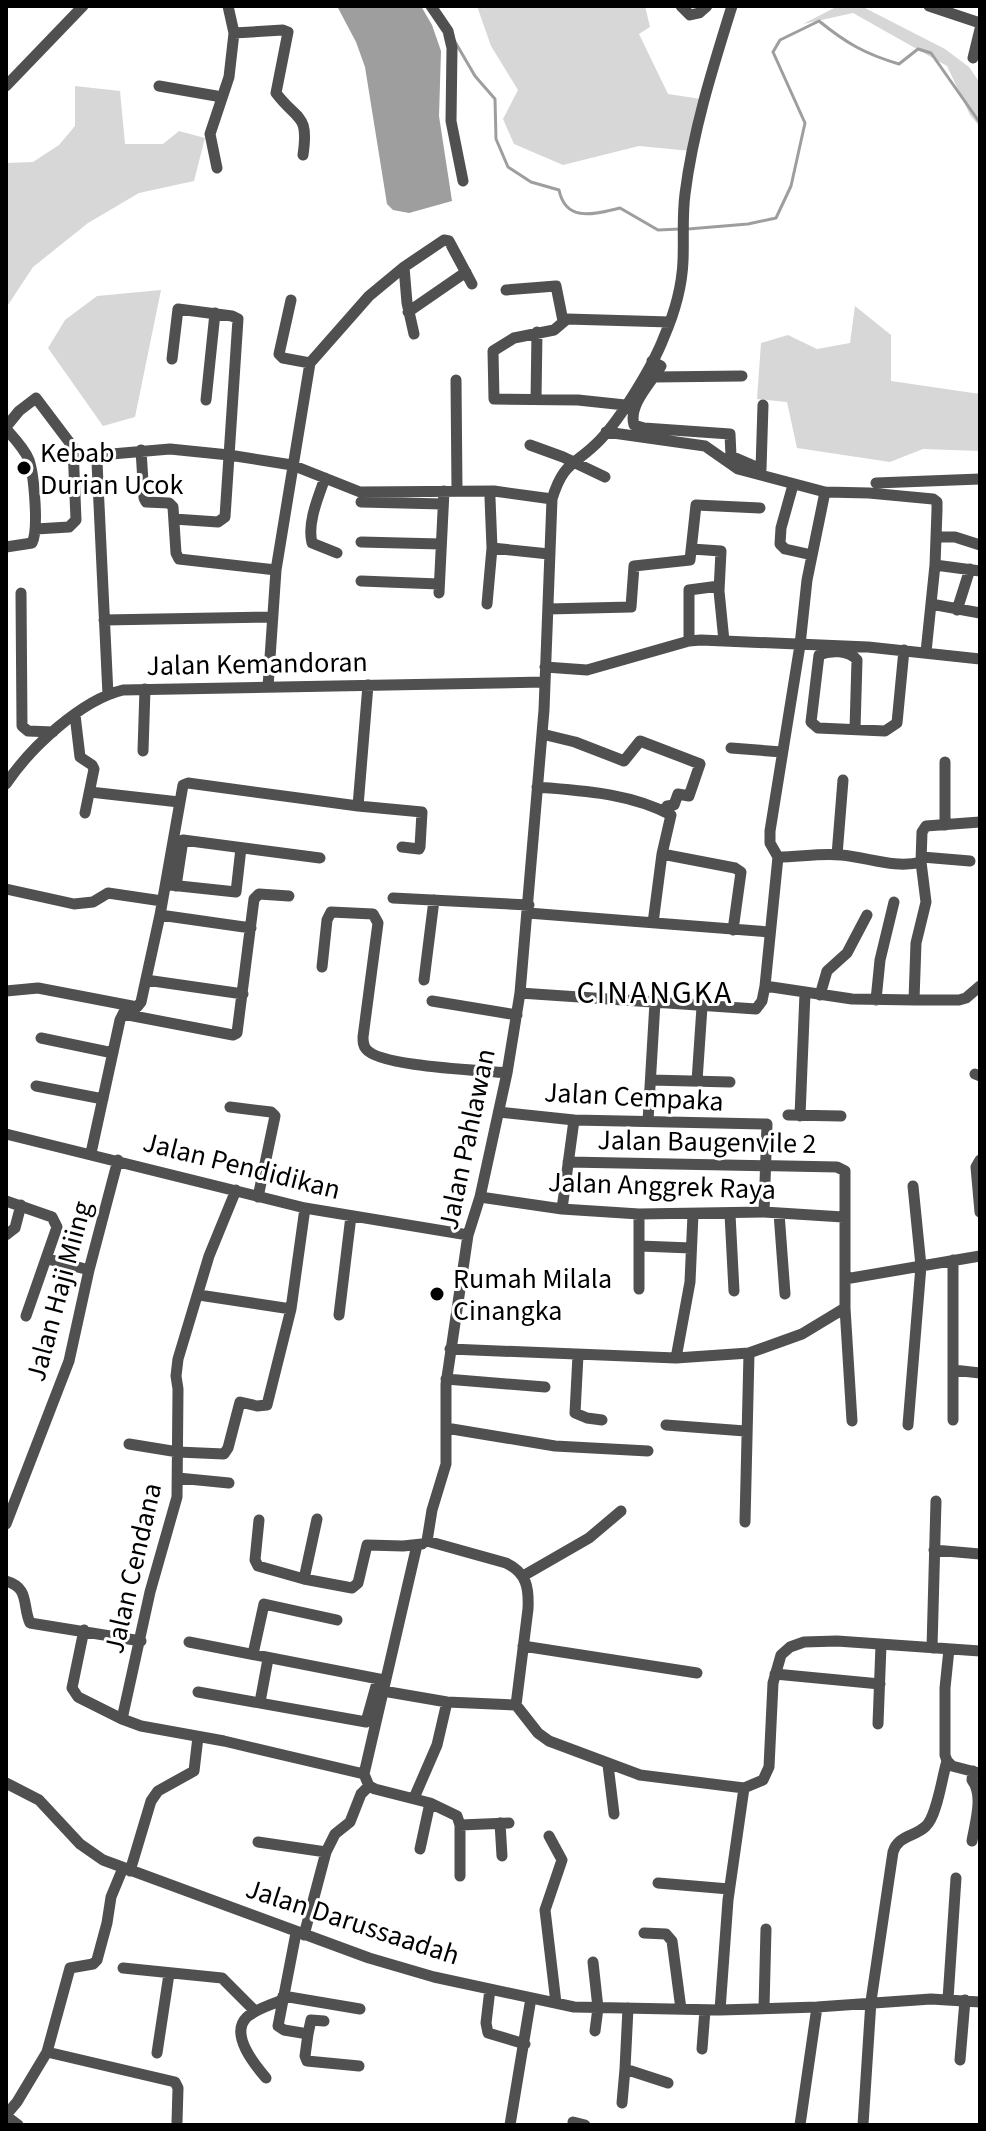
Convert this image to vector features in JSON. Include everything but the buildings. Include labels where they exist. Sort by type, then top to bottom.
[{"type":"street","points":[[6,86],[83,6]]},
{"type":"street","points":[[217,168],[210,134],[229,77],[234,33],[228,6]]},
{"type":"street","points":[[431,6],[448,31],[452,48],[451,121],[463,181]]},
{"type":"street","points":[[681,6],[690,15],[699,13],[707,6]]},
{"type":"street","name":"Jalan Pahlawan","points":[[383,1684],[446,1464],[446,1379],[468,1235],[499,1112],[517,1015],[529,909],[542,734],[552,499],[558,478],[606,432],[625,405],[652,361],[670,322],[680,283],[682,221],[697,129],[732,6]]},
{"type":"street","points":[[929,6],[980,26],[973,58]]},
{"type":"street","points":[[234,33],[288,32],[276,93],[303,121],[306,132],[303,155]]},
{"type":"street","points":[[159,86],[222,97]]},
{"type":"street","points":[[268,687],[276,570],[310,363],[369,296],[404,267],[446,240],[472,284]]},
{"type":"street","points":[[404,267],[408,312],[414,334]]},
{"type":"street","points":[[408,312],[466,272]]},
{"type":"street","points":[[506,290],[556,286],[563,321]]},
{"type":"street","points":[[291,300],[279,354],[283,358],[310,363]]},
{"type":"street","points":[[172,359],[178,309],[236,317],[239,322],[224,520],[174,519]]},
{"type":"street","points":[[206,400],[215,313]]},
{"type":"street","points":[[625,405],[494,399],[493,351],[514,338],[554,330],[563,321],[670,322]]},
{"type":"street","points":[[536,399],[537,332]]},
{"type":"street","points":[[652,361],[661,366],[637,401],[632,417],[634,425],[730,434],[731,456],[761,469],[763,405]]},
{"type":"street","points":[[655,377],[742,376]]},
{"type":"street","points":[[361,581],[439,588],[443,504],[450,490],[456,380]]},
{"type":"street","points":[[6,547],[32,543],[36,529],[30,465],[24,451],[6,428],[19,411],[36,398],[73,447],[76,520],[69,527],[36,529]]},
{"type":"street","points":[[606,432],[705,446],[738,469],[825,492],[980,479]]},
{"type":"street","points":[[530,445],[605,477]]},
{"type":"street","points":[[108,695],[97,457],[170,449],[292,465],[370,494],[450,490],[508,492],[552,499]]},
{"type":"street","points":[[141,450],[146,502],[169,503],[173,507],[179,559],[276,570]]},
{"type":"street","points":[[325,478],[316,504],[310,540],[337,553]]},
{"type":"street","points":[[793,485],[781,528],[780,544],[785,549],[812,555]]},
{"type":"street","points":[[881,488],[937,502],[935,565],[926,652]]},
{"type":"street","points":[[520,993],[756,1009],[762,1001],[778,857],[769,839],[800,645],[807,580],[825,492]]},
{"type":"street","points":[[487,604],[492,548],[490,498]]},
{"type":"street","points":[[361,502],[443,504]]},
{"type":"street","points":[[548,609],[631,607],[634,566],[687,562],[691,557],[696,505],[760,508]]},
{"type":"street","points":[[936,537],[955,537],[980,545]]},
{"type":"street","points":[[361,542],[441,544]]},
{"type":"street","points":[[492,548],[549,554]]},
{"type":"street","points":[[692,549],[721,551],[719,586],[724,641]]},
{"type":"street","points":[[935,565],[975,570],[957,610]]},
{"type":"street","points":[[689,641],[689,590],[719,586]]},
{"type":"street","points":[[21,593],[22,726],[28,731],[53,732]]},
{"type":"street","points":[[931,604],[980,613]]},
{"type":"street","points":[[104,620],[272,617]]},
{"type":"street","points":[[545,667],[587,670],[689,641],[904,650],[980,659]]},
{"type":"street","points":[[855,729],[857,660],[848,653],[821,653],[818,657],[811,722],[818,728],[885,731],[897,723],[904,650]]},
{"type":"street","name":"Jalan Kemandoran","points":[[6,784],[53,732],[108,695],[123,690],[544,682]]},
{"type":"street","points":[[358,806],[368,685]]},
{"type":"street","points":[[143,751],[145,689]]},
{"type":"street","points":[[75,715],[80,757],[94,766],[85,813]]},
{"type":"street","points":[[542,734],[575,742],[624,761],[640,741],[700,764],[689,796],[678,794],[674,805],[667,806],[664,811]]},
{"type":"street","points":[[731,748],[782,752]]},
{"type":"street","points":[[945,762],[945,825]]},
{"type":"street","points":[[837,855],[843,780]]},
{"type":"street","points":[[171,885],[179,802],[183,785],[188,783],[422,812],[420,848],[402,847]]},
{"type":"street","points":[[537,787],[623,797],[664,811],[672,818],[662,854],[653,923]]},
{"type":"street","points":[[90,792],[179,802]]},
{"type":"street","points":[[914,1000],[916,943],[925,899],[921,859],[924,829],[929,825],[980,822]]},
{"type":"street","points":[[125,1010],[138,1006],[162,901],[171,885],[183,840],[320,858]]},
{"type":"street","points":[[171,885],[236,892],[241,848]]},
{"type":"street","points":[[662,854],[739,869],[733,930]]},
{"type":"street","points":[[778,857],[837,855],[895,863],[921,859],[970,861]]},
{"type":"street","points":[[6,889],[74,904],[93,902],[108,893],[162,901]]},
{"type":"street","points":[[6,991],[38,988],[233,1035],[237,1033],[254,899],[259,894],[289,896]]},
{"type":"street","points":[[393,898],[769,932]]},
{"type":"street","points":[[925,899],[939,904]]},
{"type":"street","points":[[424,980],[434,900]]},
{"type":"street","points":[[876,1000],[880,960],[894,902]]},
{"type":"street","points":[[322,967],[327,920],[331,912],[373,914],[378,923],[363,1037],[368,1051],[419,1065],[507,1073]]},
{"type":"street","points":[[160,915],[251,928]]},
{"type":"street","points":[[820,995],[827,971],[847,953],[867,915]]},
{"type":"street","points":[[146,980],[243,994]]},
{"type":"street","points":[[765,986],[876,1000],[959,1000],[980,986]]},
{"type":"street","points":[[805,993],[794,1115],[841,1116]]},
{"type":"street","points":[[432,1001],[517,1015]]},
{"type":"street","points":[[648,1121],[655,1002]]},
{"type":"street","points":[[697,1081],[702,1007]]},
{"type":"street","points":[[91,1153],[125,1010]]},
{"type":"street","points":[[41,1038],[113,1053]]},
{"type":"street","points":[[651,1080],[730,1082]]},
{"type":"street","points":[[36,1086],[103,1099]]},
{"type":"street","points":[[230,1107],[271,1112],[275,1116],[258,1197]]},
{"type":"street","name":"Jalan Cempaka","points":[[499,1112],[574,1120],[767,1124],[766,1164]]},
{"type":"street","points":[[562,1209],[574,1120]]},
{"type":"street","name":"Jalan Pendidikan","points":[[6,1134],[305,1208],[468,1235]]},
{"type":"street","name":"Jalan Haji Miing","points":[[6,1524],[69,1361],[118,1160]]},
{"type":"street","points":[[980,1160],[976,1167],[980,1212]]},
{"type":"street","name":"Jalan Baugenvile 2","points":[[568,1162],[837,1167],[845,1171],[843,1217]]},
{"type":"street","points":[[764,1212],[766,1164]]},
{"type":"street","points":[[908,1425],[921,1266],[913,1186]]},
{"type":"street","name":"Jalan Cendana","points":[[122,1719],[150,1592],[173,1517],[178,1478],[178,1359],[209,1256],[236,1190]]},
{"type":"street","name":"Jalan Anggrek Raya","points":[[480,1197],[562,1209],[639,1214],[764,1212],[843,1217]]},
{"type":"street","points":[[6,1201],[56,1220],[48,1259],[26,1316]]},
{"type":"street","points":[[6,1235],[15,1228],[21,1205]]},
{"type":"street","points":[[129,1444],[178,1452],[224,1454],[240,1402],[261,1407],[267,1405],[291,1309],[305,1208]]},
{"type":"street","points":[[779,1213],[785,1294]]},
{"type":"street","points":[[639,1214],[639,1289]]},
{"type":"street","points":[[676,1358],[690,1282],[693,1214]]},
{"type":"street","points":[[730,1214],[734,1291]]},
{"type":"street","points":[[339,1315],[351,1216]]},
{"type":"street","points":[[843,1217],[852,1421]]},
{"type":"street","points":[[640,1246],[691,1248]]},
{"type":"street","points":[[845,1279],[980,1256]]},
{"type":"street","points":[[48,1259],[89,1270]]},
{"type":"street","points":[[953,1260],[953,1420]]},
{"type":"street","points":[[199,1295],[291,1309]]},
{"type":"street","points":[[450,1349],[676,1358],[749,1353],[802,1334],[845,1308]]},
{"type":"street","points":[[745,1522],[749,1353]]},
{"type":"street","points":[[578,1355],[575,1413],[602,1420]]},
{"type":"street","points":[[953,1370],[980,1373]]},
{"type":"street","points":[[446,1379],[545,1387]]},
{"type":"street","points":[[666,1425],[745,1431]]},
{"type":"street","points":[[446,1428],[555,1446],[648,1451]]},
{"type":"street","points":[[178,1478],[229,1483]]},
{"type":"street","points":[[932,1648],[936,1501]]},
{"type":"street","points":[[523,1576],[589,1538],[621,1511]]},
{"type":"street","points":[[304,1579],[317,1519]]},
{"type":"street","points":[[259,1520],[255,1564],[270,1571],[352,1588],[358,1583],[367,1545],[422,1543],[516,1568],[523,1576],[528,1595],[516,1705],[538,1733],[549,1741],[608,1765],[658,1779],[744,1788],[763,1780],[769,1767],[775,1674],[781,1655],[790,1647],[804,1642],[837,1641],[980,1651]]},
{"type":"street","points":[[934,1550],[980,1554]]},
{"type":"street","points":[[6,1581],[23,1591],[30,1623],[141,1641]]},
{"type":"street","points":[[253,1654],[264,1604],[337,1620]]},
{"type":"street","points":[[84,1630],[72,1688],[78,1697],[141,1726],[198,1737],[366,1780],[454,1813],[460,1825],[460,1876]]},
{"type":"street","points":[[189,1642],[383,1684],[447,1702],[516,1705]]},
{"type":"street","points":[[878,1724],[881,1645]]},
{"type":"street","points":[[523,1646],[697,1673]]},
{"type":"street","points":[[949,1649],[945,1688],[945,1755],[952,1766],[976,1772],[972,1780],[977,1786],[978,1801],[972,1841]]},
{"type":"street","points":[[260,1702],[268,1659]]},
{"type":"street","points":[[775,1674],[880,1684]]},
{"type":"street","points":[[198,1692],[366,1722],[383,1684]]},
{"type":"street","points":[[308,2034],[280,2029],[278,2022],[282,1998],[326,1852],[335,1834],[350,1822],[366,1780],[383,1684]]},
{"type":"street","points":[[414,1798],[437,1745],[447,1702]]},
{"type":"street","points":[[18,2125],[6,2115],[47,2052],[68,1972],[74,1965],[96,1962],[101,1952],[111,1897],[127,1870],[151,1801],[158,1791],[194,1771],[198,1737]]},
{"type":"street","points":[[863,2125],[871,2001],[895,1845],[930,1823],[947,1761]]},
{"type":"street","points":[[608,1765],[614,1814]]},
{"type":"street","name":"Jalan Darussaadah","points":[[6,1783],[39,1800],[89,1852],[127,1870],[369,1958],[490,1989],[598,2008],[720,2010],[817,2007],[871,2001],[948,1999],[980,2002]]},
{"type":"street","points":[[720,2010],[729,1889],[744,1788]]},
{"type":"street","points":[[420,1849],[430,1803]]},
{"type":"street","points":[[460,1825],[504,1823],[502,1856]]},
{"type":"street","points":[[549,1836],[562,1860],[545,1910],[556,2003]]},
{"type":"street","points":[[258,1842],[326,1852]]},
{"type":"street","points":[[948,1999],[956,1878]]},
{"type":"street","points":[[658,1883],[729,1889]]},
{"type":"street","points":[[764,2008],[766,1929]]},
{"type":"street","points":[[644,1933],[666,1934],[672,1941],[681,2009]]},
{"type":"street","points":[[593,1962],[598,2008],[595,2031]]},
{"type":"street","points":[[123,1968],[226,1979],[245,2004],[255,2011]]},
{"type":"street","points":[[157,2053],[169,1974]]},
{"type":"street","points":[[490,1989],[486,2023],[488,2033],[525,2044]]},
{"type":"street","points":[[266,2078],[251,2060],[241,2032],[245,2019],[255,2011],[282,1998],[360,2009]]},
{"type":"street","points":[[510,2125],[531,1998]]},
{"type":"street","points":[[960,2060],[965,2000]]},
{"type":"street","points":[[800,2125],[817,2007]]},
{"type":"street","points":[[622,2103],[628,2008]]},
{"type":"street","points":[[702,2049],[705,2010]]},
{"type":"street","points":[[324,2021],[311,2020],[305,2056],[307,2061],[359,2066]]},
{"type":"street","points":[[47,2052],[175,2082],[178,2088],[177,2122]]},
{"type":"street","points":[[625,2069],[668,2083]]},
{"type":"street","points":[[573,2125],[573,2122],[585,2125]]},
{"type":"shaded area","points":[[337,6],[421,6],[441,51],[439,116],[452,201],[409,213],[393,210],[387,204],[365,67]]},
{"type":"shaded area","points":[[477,6],[645,6],[650,27],[639,34],[668,94],[701,99],[691,151],[639,146],[563,165],[514,144],[503,119],[518,90],[491,46]]},
{"type":"shaded area","points":[[838,6],[865,8],[945,49],[969,67],[980,83],[980,127],[970,115],[947,66],[853,13],[803,24]]},
{"type":"shaded area","points":[[75,86],[120,91],[125,144],[163,144],[179,131],[205,138],[194,181],[139,193],[88,223],[33,267],[6,308],[6,163],[33,162],[59,145],[75,126]]},
{"type":"shaded area","points":[[161,290],[135,417],[103,426],[48,348],[65,320],[97,296]]},
{"type":"shaded area","points":[[855,306],[891,335],[891,381],[980,394],[980,451],[923,449],[890,462],[797,448],[787,402],[757,399],[761,343],[788,335],[817,349],[850,343]]},
{"type":"waterway","points":[[688,229],[748,224],[776,218],[791,186],[805,123],[773,52],[780,40],[819,21],[856,47],[899,64],[918,49],[931,53],[980,123]]},
{"type":"waterway","points":[[454,40],[475,76],[495,99],[496,139],[508,167],[531,182],[559,190],[568,208],[575,212],[591,214],[620,208],[658,230],[680,229]]},
{"type":"place","name":"Kebab Durian Ucok","points":[[24,468]]},
{"type":"place","name":"Rumah Milala Cinangka","points":[[437,1294]]},
{"type":"district","name":"CINANGKA","points":[[655,992]]}]
